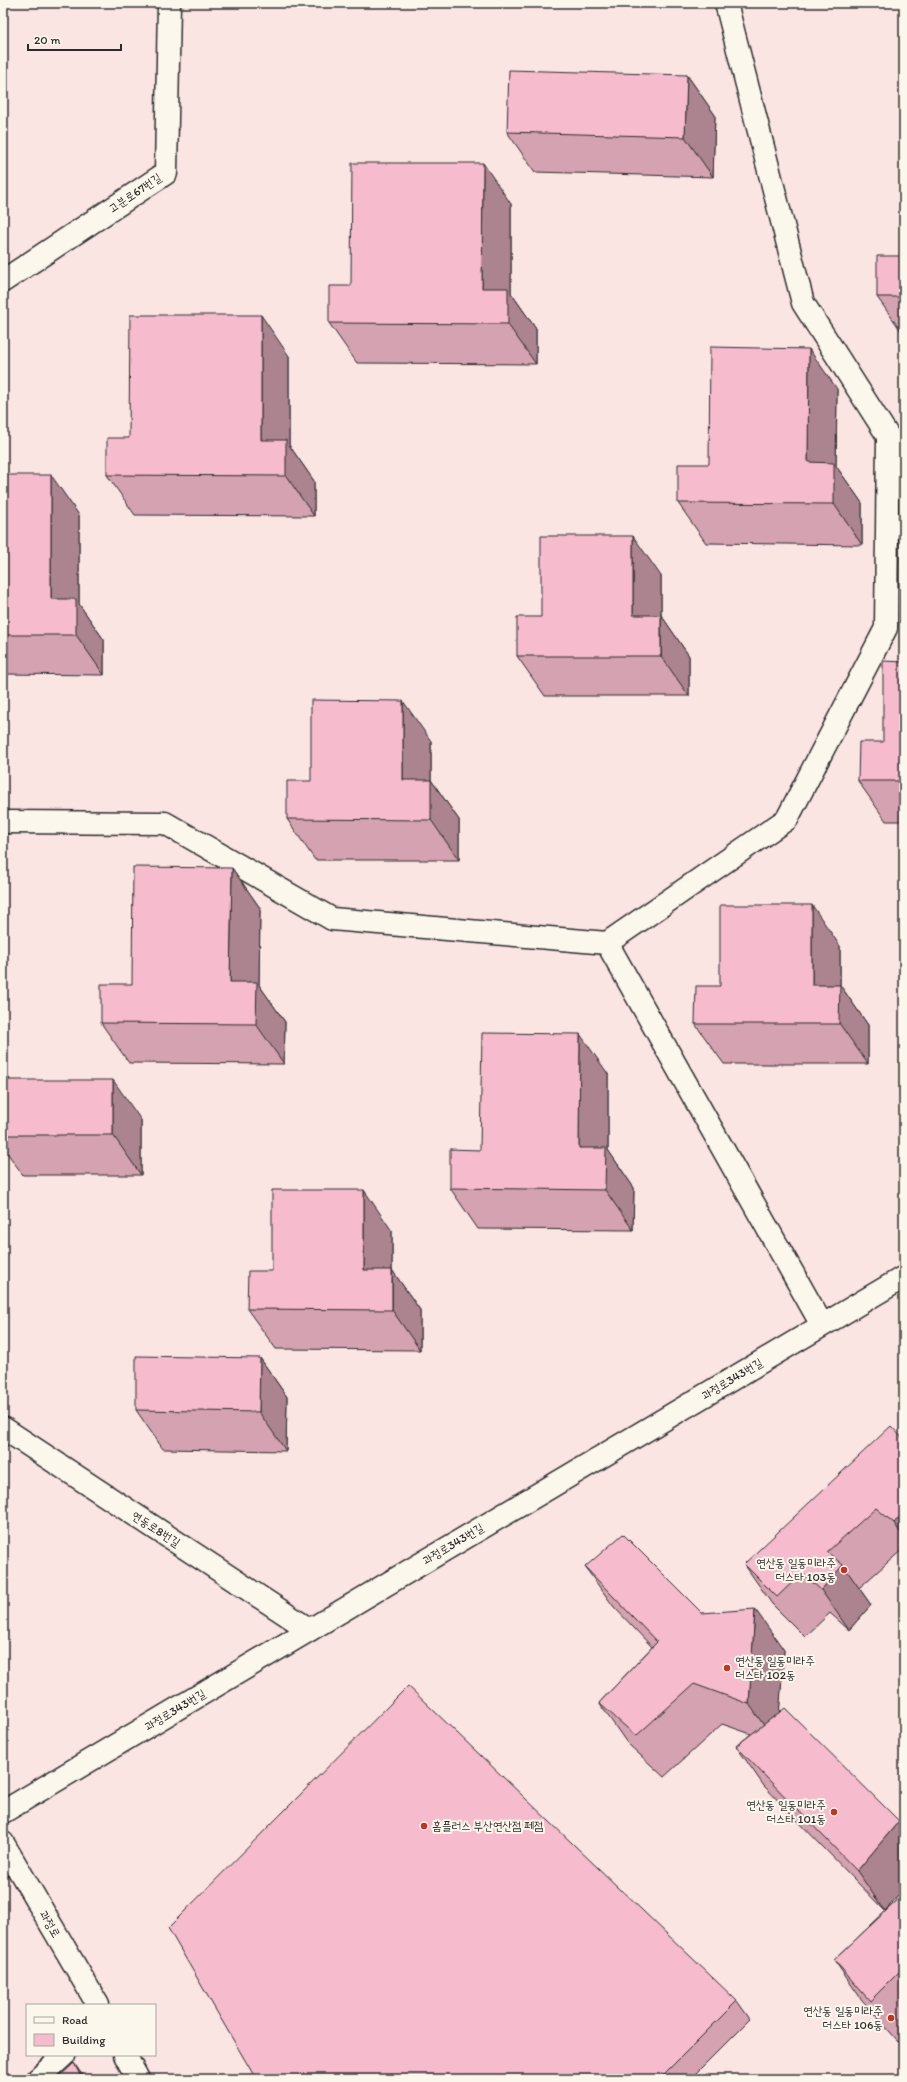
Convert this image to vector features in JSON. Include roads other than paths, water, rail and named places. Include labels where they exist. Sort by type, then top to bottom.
[{"type":"street","name":"고분로67번길","points":[[3,281],[166,172],[169,3]]},
{"type":"street","points":[[3,822],[165,823],[332,919],[607,943],[787,819],[886,628],[888,436],[803,303],[726,3]]},
{"type":"street","points":[[607,943],[822,1325]]},
{"type":"street","name":"과정로343번길","points":[[3,1812],[904,1276]]},
{"type":"street","name":"연동로8번길","points":[[3,1428],[310,1630]]},
{"type":"street","name":"과정로","points":[[3,1843],[97,2004]]},
{"type":"street","points":[[38,2079],[63,2056]]},
{"type":"street","points":[[126,2056],[138,2079]]},
{"type":"place","name":"연산동 일동미라주 더스타 103동","points":[[844,1570]]},
{"type":"place","name":"연산동 일동미라주 더스타 102동","points":[[727,1668]]},
{"type":"place","name":"연산동 일동미라주 더스타 101동","points":[[834,1812]]},
{"type":"place","name":"홈플러스 부산연산점 페점","points":[[424,1826]]},
{"type":"place","name":"연산동 일동미라주 더스타 106동","points":[[891,2018]]}]
